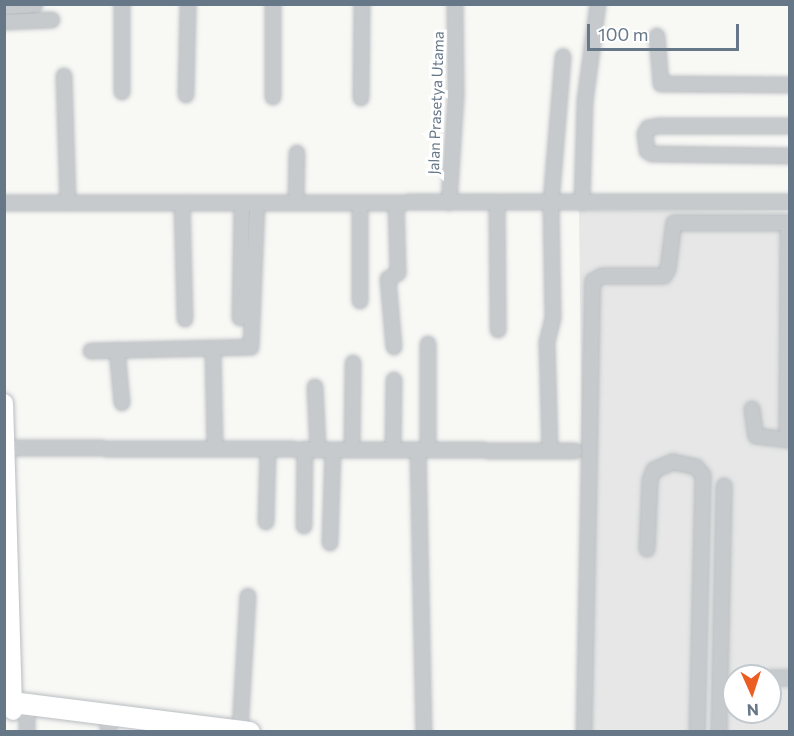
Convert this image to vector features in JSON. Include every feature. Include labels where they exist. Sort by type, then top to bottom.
[{"type":"highway","points":[[16,710],[108,728],[176,732]]},
{"type":"highway","points":[[16,710],[245,731]]},
{"type":"main road","points":[[4,403],[6,513],[16,710]]},
{"type":"street","points":[[122,4],[122,92]]},
{"type":"street","points":[[186,95],[188,4]]},
{"type":"street","points":[[273,4],[273,97]]},
{"type":"street","points":[[361,98],[362,4]]},
{"type":"street","name":"Jalan Prasetya Utama","points":[[449,203],[456,96],[455,4]]},
{"type":"street","points":[[582,202],[585,101],[598,4]]},
{"type":"street","points":[[4,7],[35,5]]},
{"type":"street","points":[[4,22],[52,20]]},
{"type":"street","points":[[657,36],[661,84],[789,85]]},
{"type":"street","points":[[550,451],[547,342],[554,318],[551,203],[563,56]]},
{"type":"street","points":[[64,76],[68,203]]},
{"type":"street","points":[[789,126],[659,126],[648,128],[645,134],[647,151],[652,154],[789,156]]},
{"type":"street","points":[[296,203],[297,153]]},
{"type":"street","points":[[394,347],[388,279],[398,273],[396,202]]},
{"type":"street","points":[[497,202],[498,330]]},
{"type":"street","points":[[4,203],[789,202]]},
{"type":"street","points":[[182,203],[185,319]]},
{"type":"street","points":[[240,318],[242,203]]},
{"type":"street","points":[[91,351],[213,351],[253,345],[257,203]]},
{"type":"street","points":[[360,203],[360,301]]},
{"type":"street","points":[[584,732],[593,281],[602,276],[664,276],[668,270],[672,224],[789,223],[788,440],[756,436],[752,409]]},
{"type":"street","points":[[424,732],[423,450],[428,344]]},
{"type":"street","points":[[117,350],[122,403]]},
{"type":"street","points":[[213,351],[215,449]]},
{"type":"street","points":[[352,450],[353,363]]},
{"type":"street","points":[[393,450],[394,381]]},
{"type":"street","points":[[304,526],[315,387]]},
{"type":"street","points":[[6,448],[574,451]]},
{"type":"street","points":[[266,522],[268,449]]},
{"type":"street","points":[[330,543],[333,450]]},
{"type":"street","points":[[647,549],[650,480],[654,470],[673,462],[696,466],[703,475],[697,732]]},
{"type":"street","points":[[724,486],[728,664]]},
{"type":"street","points":[[245,731],[248,596]]},
{"type":"street","points":[[719,732],[722,714]]},
{"type":"shaded area","points":[[579,210],[789,212],[789,731],[585,731]]}]
